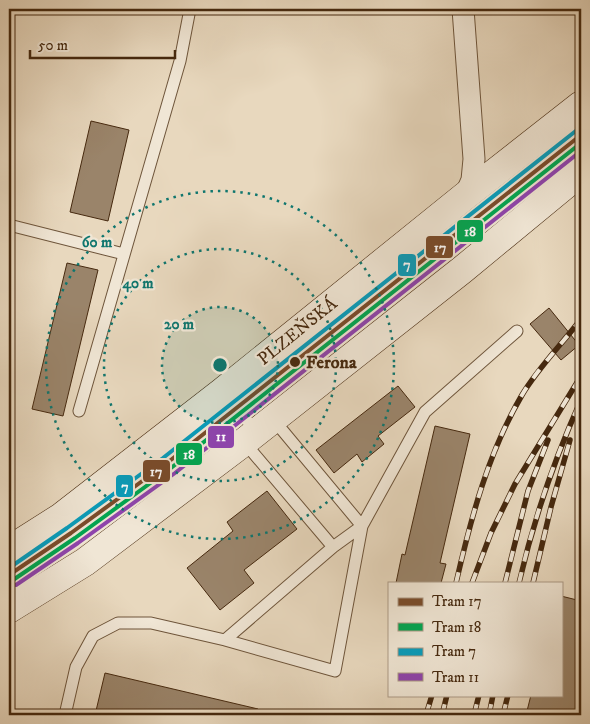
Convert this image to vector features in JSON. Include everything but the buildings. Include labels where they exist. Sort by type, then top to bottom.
[{"type":"main road","name":"PLZEŇSKÁ","points":[[9,550],[61,518],[581,105]]},
{"type":"main road","points":[[9,609],[85,562],[258,431],[462,270],[581,172]]},
{"type":"street","points":[[463,9],[474,159],[472,180],[465,196]]},
{"type":"lane","points":[[79,411],[180,60],[190,9]]},
{"type":"lane","points":[[9,226],[124,254]]},
{"type":"lane","points":[[65,715],[76,667],[93,636],[118,623],[150,623],[225,640],[335,671],[362,526],[425,412],[517,331]]},
{"type":"lane","points":[[222,392],[258,431],[362,526]]},
{"type":"lane","points":[[258,431],[333,547]]},
{"type":"lane","points":[[225,640],[333,547],[362,526]]},
{"type":"railway","points":[[456,582],[482,486],[499,440],[522,395],[535,375],[581,319]]},
{"type":"railway","points":[[472,582],[491,533],[515,484],[581,376]]},
{"type":"railway","points":[[519,582],[531,535],[546,490],[581,400]]},
{"type":"railway","points":[[505,582],[528,491],[548,440]]},
{"type":"railway","points":[[533,582],[551,507],[570,440]]},
{"type":"railway","points":[[426,715],[432,696]]},
{"type":"railway","points":[[442,715],[447,696]]},
{"type":"railway","points":[[474,715],[479,696]]},
{"type":"railway","points":[[489,715],[493,696]]},
{"type":"railway","points":[[503,715],[508,696]]},
{"type":"tram line","name":"7","points":[[9,568],[163,458],[577,130]]},
{"type":"tram line","name":"17","points":[[9,575],[71,533],[167,463],[581,135]]},
{"type":"tram line","name":"18","points":[[13,580],[75,538],[171,468],[581,143]]},
{"type":"tram line","name":"11","points":[[16,585],[175,473],[581,151]]},
{"type":"place","name":"Ferona","points":[[295,362]]}]
